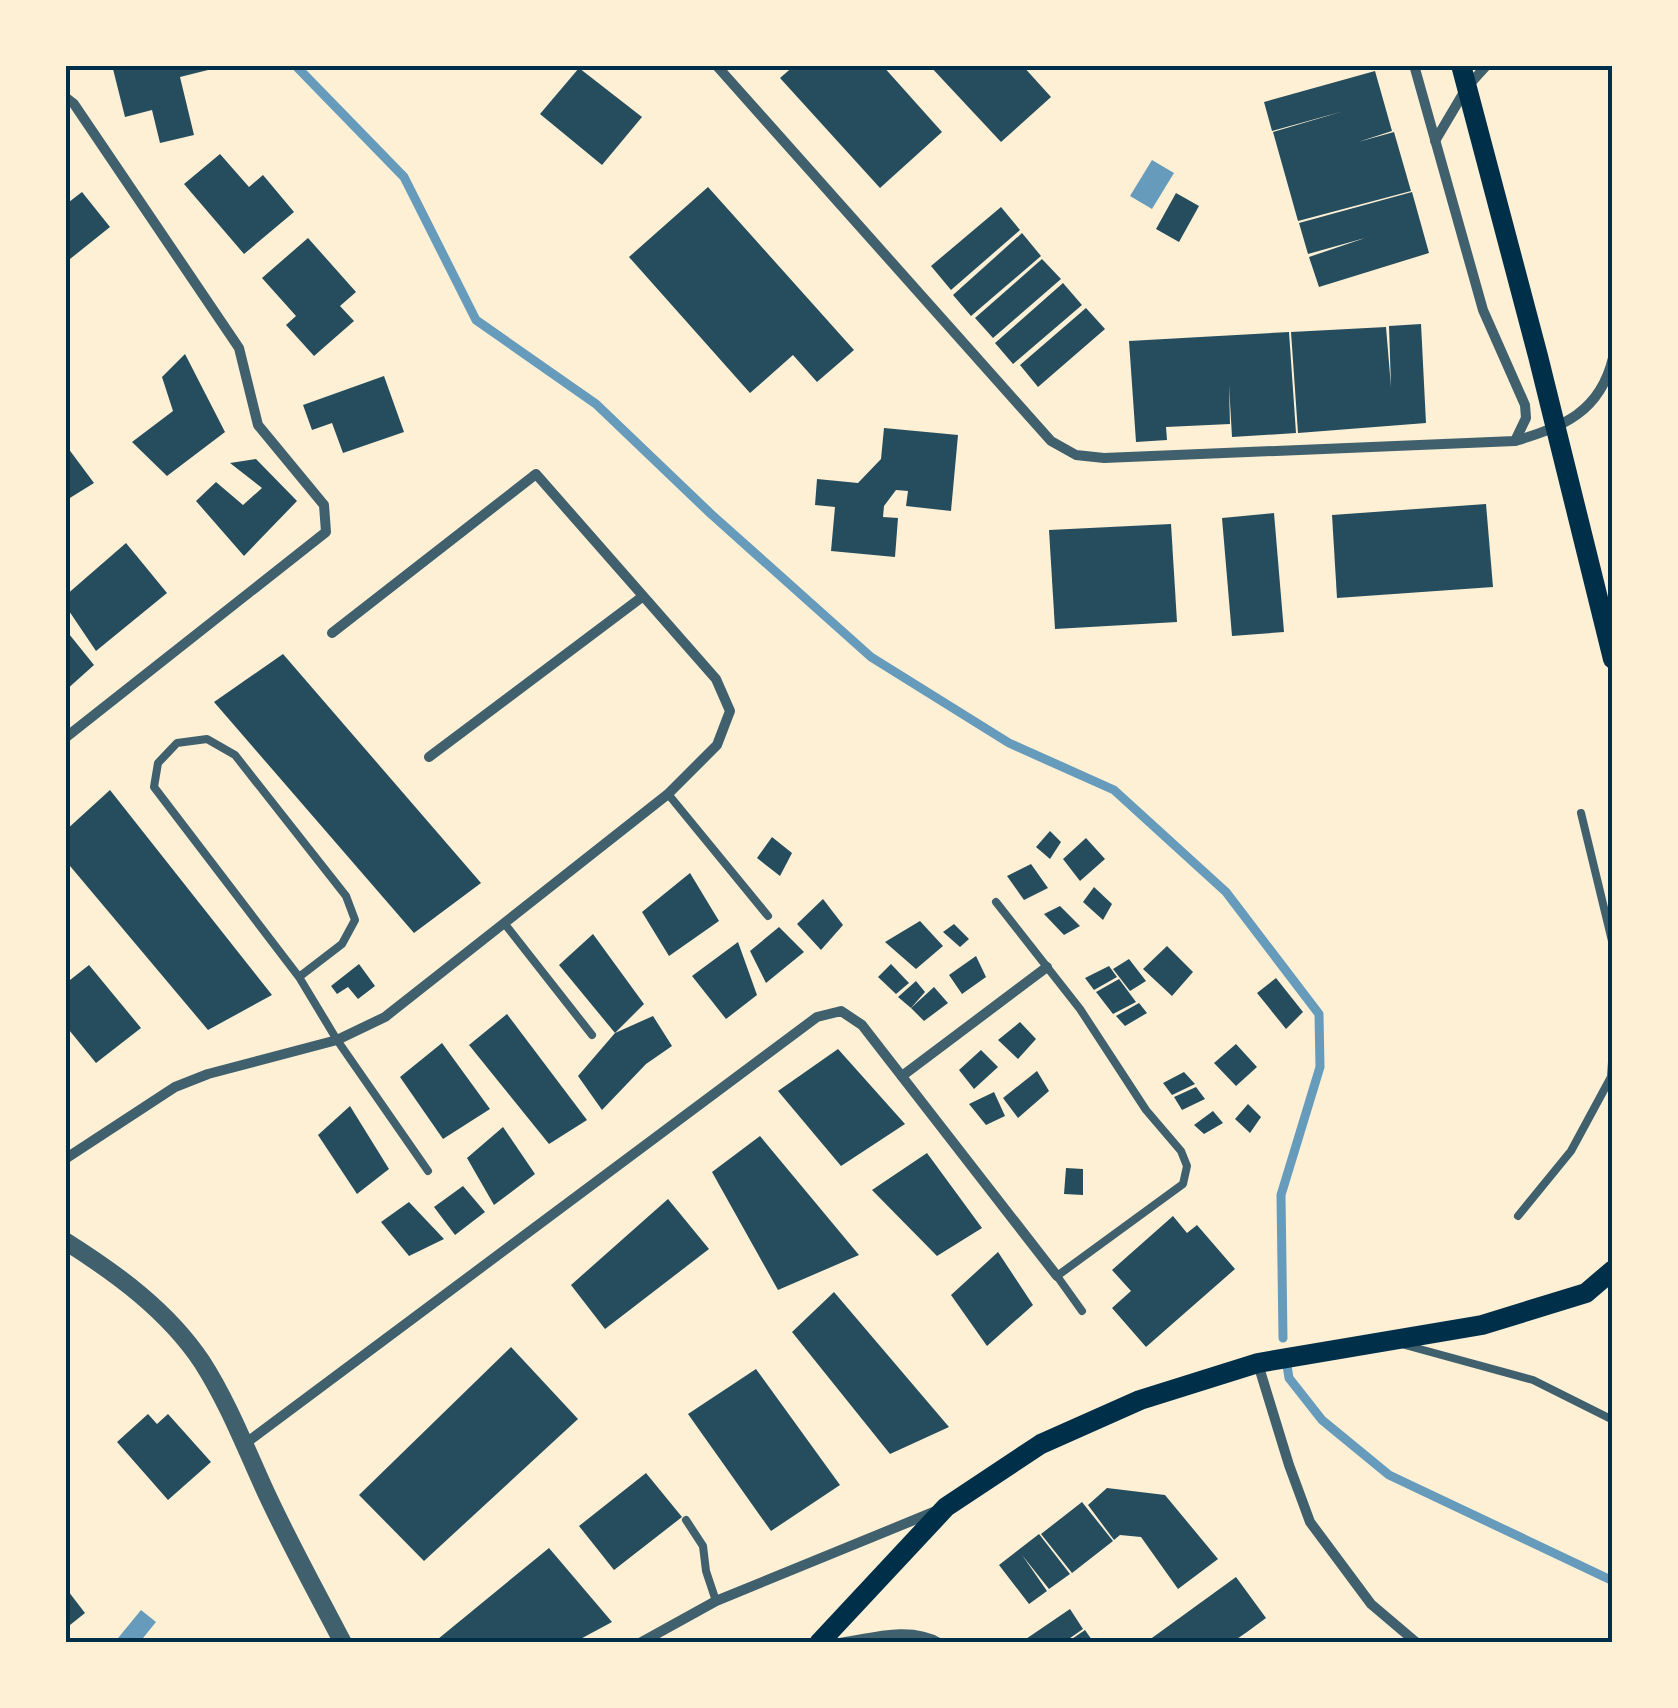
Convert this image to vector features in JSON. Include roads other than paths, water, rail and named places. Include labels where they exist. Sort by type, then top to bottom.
[{"type":"main road","points":[[1461,65],[1613,659]]},
{"type":"main road","points":[[819,1643],[946,1508],[1041,1444],[1140,1400],[1267,1362],[1482,1325],[1586,1293],[1613,1270]]},
{"type":"street","points":[[716,65],[1051,441],[1076,455],[1104,458],[1515,441],[1557,429],[1588,408],[1613,358]]},
{"type":"street","points":[[1414,65],[1482,310],[1525,405],[1526,418],[1515,441]]},
{"type":"street","points":[[1436,141],[1467,87],[1487,65]]},
{"type":"street","points":[[65,97],[74,104],[239,348],[258,425],[324,505],[326,532],[65,738]]},
{"type":"street","points":[[65,1159],[175,1087],[208,1074],[337,1040],[385,1016],[668,794],[716,744],[730,711],[716,679],[536,474],[332,634]]},
{"type":"street","points":[[429,757],[642,597]]},
{"type":"street","points":[[902,1076],[1047,966]]},
{"type":"street","points":[[246,1443],[817,1017],[841,1011],[862,1025],[1057,1276]]},
{"type":"street","points":[[65,1241],[154,1306],[201,1361],[246,1443],[262,1484],[343,1643]]},
{"type":"street","points":[[1267,1362],[1288,1465],[1310,1522],[1371,1604],[1417,1643]]},
{"type":"street","points":[[640,1643],[716,1600],[946,1508]]},
{"type":"street","points":[[840,1643],[890,1635],[926,1635],[939,1643]]},
{"type":"lane","points":[[299,976],[342,944],[355,920],[346,896],[235,755],[207,739],[177,744],[158,763],[154,787],[299,976],[337,1040],[428,1171]]},
{"type":"lane","points":[[668,794],[768,916]]},
{"type":"lane","points":[[1581,814],[1613,945]]},
{"type":"lane","points":[[996,902],[1080,1009],[1188,1166],[1183,1184],[1057,1276],[1082,1311]]},
{"type":"lane","points":[[504,923],[592,1035]]},
{"type":"lane","points":[[1518,1216],[1571,1152],[1611,1077],[1613,1046]]},
{"type":"lane","points":[[1391,1340],[1534,1380],[1613,1420]]},
{"type":"lane","points":[[686,1520],[703,1546],[716,1600]]},
{"type":"water","points":[[1152,160],[1174,173],[1152,209],[1130,196]]},
{"type":"water","points":[[141,1610],[156,1622],[139,1643],[114,1643]]},
{"type":"waterway","points":[[295,65],[404,177],[476,320],[596,404],[711,514],[871,657],[1009,743],[1114,790],[1226,892],[1319,1014],[1320,1067],[1281,1195],[1283,1338]]},
{"type":"waterway","points":[[1286,1359],[1289,1378],[1322,1420],[1389,1475],[1613,1581]]}]
